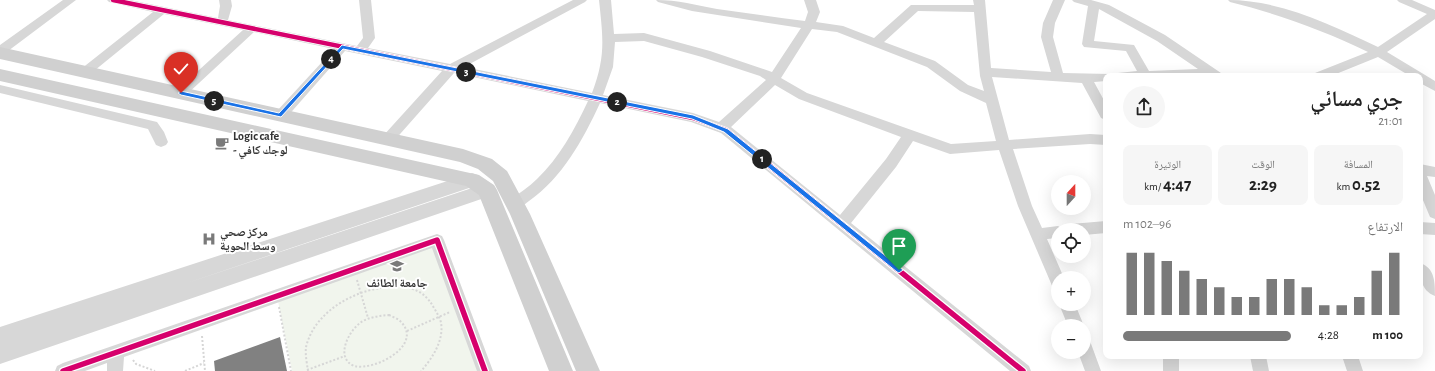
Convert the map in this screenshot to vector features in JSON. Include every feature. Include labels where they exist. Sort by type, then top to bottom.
[{"type":"main road","points":[[0,52],[463,156],[485,164],[500,176],[515,204],[588,371]]},
{"type":"main road","points":[[0,75],[480,185],[562,371]]},
{"type":"street","points":[[0,52],[70,0]]},
{"type":"street","points":[[116,0],[251,29],[693,118],[726,130],[1023,371]]},
{"type":"street","points":[[222,23],[226,6],[225,0]]},
{"type":"street","points":[[359,51],[369,38],[365,2],[379,0]]},
{"type":"street","points":[[388,139],[451,69],[581,0]]},
{"type":"street","points":[[515,204],[546,180],[563,157],[596,98],[608,66],[608,38],[605,0]]},
{"type":"street","points":[[662,0],[699,9],[839,29],[877,42],[930,64],[964,88],[992,100]]},
{"type":"street","points":[[721,128],[774,79],[809,25],[814,12],[810,0]]},
{"type":"street","points":[[1058,77],[1046,37],[1049,23],[1059,0]]},
{"type":"street","points":[[1078,0],[1100,4],[1161,38],[1213,73]]},
{"type":"street","points":[[1234,0],[1266,6],[1299,16],[1356,42],[1414,73]]},
{"type":"street","points":[[1403,0],[1435,14]]},
{"type":"street","points":[[877,42],[915,7],[980,2],[986,72],[992,100],[1004,144],[1025,206],[1053,271]]},
{"type":"street","points":[[1100,4],[1088,44],[1130,48],[1150,73]]},
{"type":"street","points":[[85,72],[162,10]]},
{"type":"street","points":[[1327,73],[1377,53],[1435,14]]},
{"type":"street","points":[[181,93],[251,29]]},
{"type":"street","points":[[608,38],[644,37],[706,54],[764,73],[803,96],[950,149],[1004,144],[1090,139],[1103,140]]},
{"type":"street","points":[[281,115],[342,47]]},
{"type":"street","points":[[986,72],[1086,79],[1103,77]]},
{"type":"street","points":[[1423,78],[1435,86]]},
{"type":"street","points":[[1086,79],[1103,110]]},
{"type":"street","points":[[0,89],[152,125],[158,132],[161,142]]},
{"type":"street","points":[[842,223],[890,163],[910,134]]},
{"type":"street","points":[[1423,170],[1435,172]]},
{"type":"street","points":[[1423,181],[1431,196],[1435,213]]},
{"type":"street","points":[[0,336],[480,185]]},
{"type":"street","points":[[0,354],[480,185]]},
{"type":"street","points":[[1091,228],[1103,227]]},
{"type":"street","points":[[1423,228],[1435,229]]},
{"type":"street","points":[[1037,234],[1051,233]]},
{"type":"street","points":[[63,371],[90,366],[116,353],[437,240],[485,371]]},
{"type":"street","points":[[1423,273],[1435,289]]},
{"type":"street","points":[[115,371],[116,353]]},
{"type":"street","points":[[1089,359],[1093,371]]},
{"type":"street","points":[[1171,359],[1172,371]]},
{"type":"street","points":[[1259,359],[1261,371]]},
{"type":"street","points":[[1351,359],[1355,371]]},
{"type":"path","points":[[354,269],[368,318]]},
{"type":"path","points":[[345,356],[308,370],[305,365],[306,346],[315,327],[329,311],[347,297],[368,289],[389,285],[409,288],[426,296],[437,309],[441,325],[438,344],[428,363],[421,371]]},
{"type":"path","points":[[278,296],[291,371]]},
{"type":"path","points":[[407,331],[462,307]]},
{"type":"path","points":[[377,368],[357,368],[349,363],[345,356],[344,348],[346,339],[351,331],[368,318],[389,316],[397,318],[404,324],[407,331],[407,340],[403,348],[392,360]]},
{"type":"path","points":[[202,323],[205,371]]},
{"type":"path","points":[[139,358],[132,360],[136,364],[155,371]]},
{"type":"path","points":[[185,371],[204,363]]},
{"type":"shaded area","points":[[437,240],[485,371],[292,371],[277,296]]},
{"type":"building","points":[[280,337],[287,371],[215,371],[214,361]]},
{"type":"cycle path","points":[[113,0],[693,118],[726,130],[1023,371]]},
{"type":"cycle path","points":[[63,371],[437,240],[485,371]]},
{"type":"place","name":"Logic cafe - لوجك كافي","points":[[222,143]]},
{"type":"place","name":"مركز صحي وسط الحوية","points":[[209,239]]},
{"type":"place","name":"جامعة الطائف","points":[[397,266]]},
{"type":"route","points":[[181,93],[281,115],[342,47],[693,118],[726,130],[899,270]]}]
